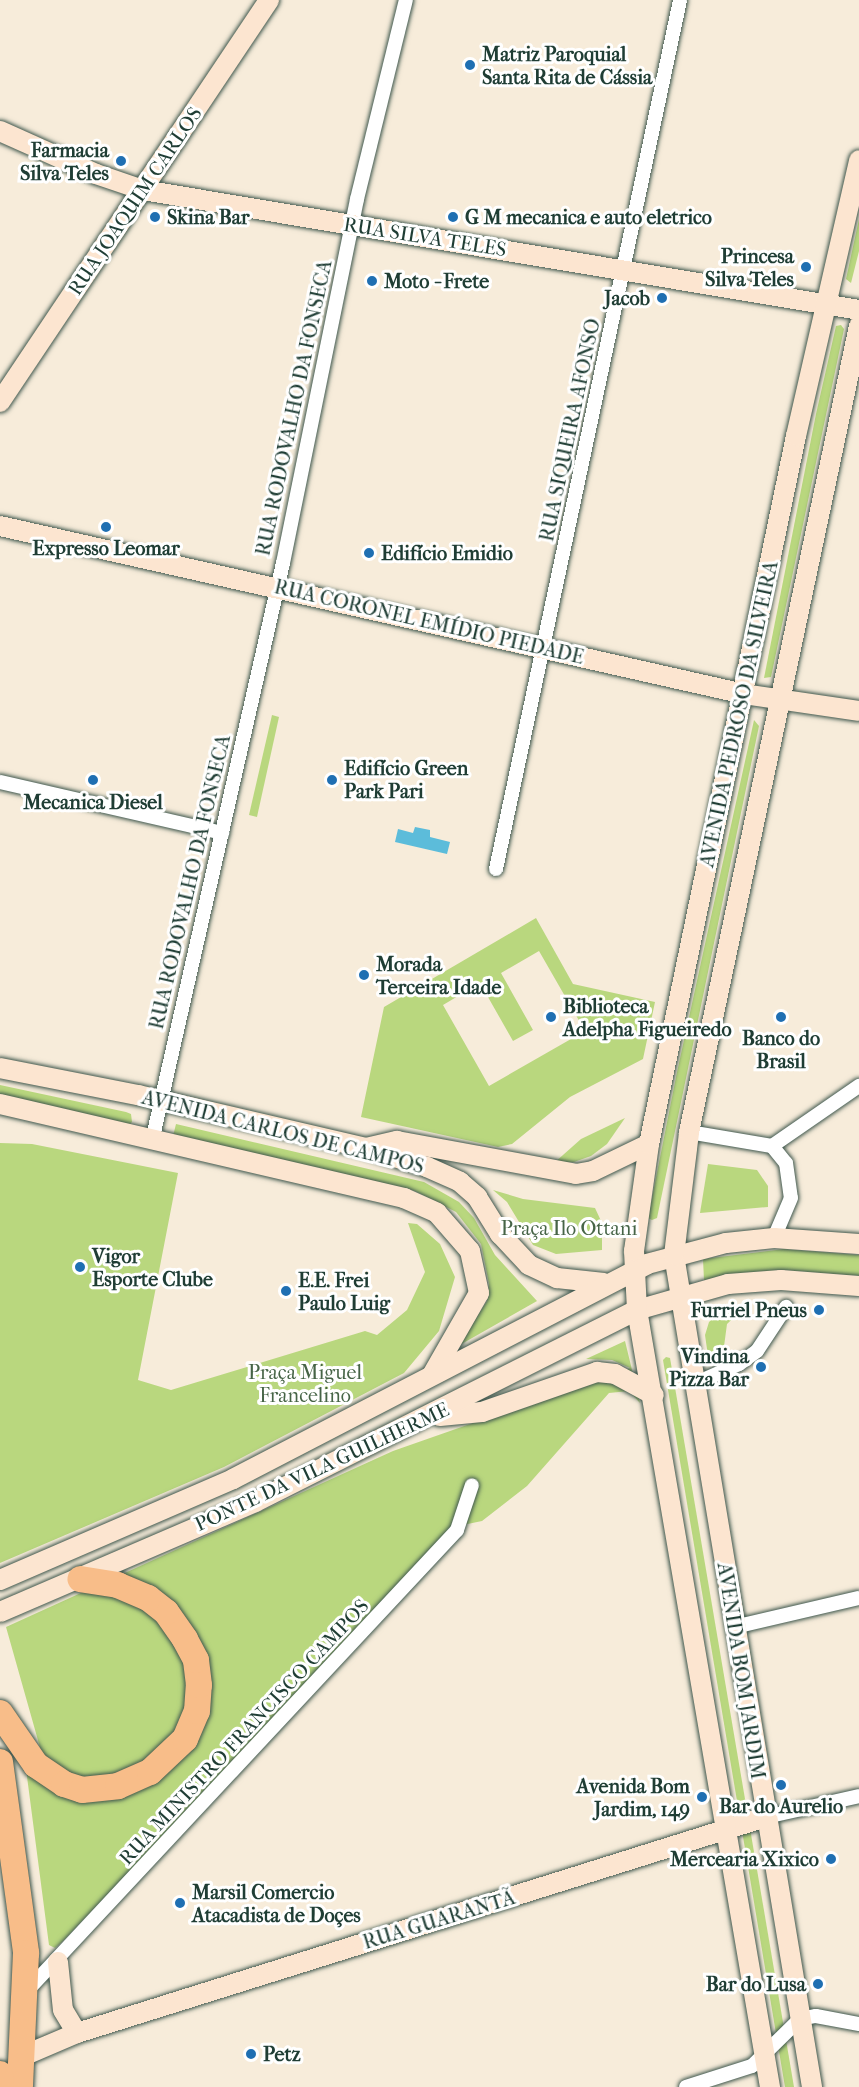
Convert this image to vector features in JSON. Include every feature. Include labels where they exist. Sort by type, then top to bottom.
[{"type":"highway","points":[[0,1713],[36,1765],[64,1784],[82,1790],[118,1786],[150,1772],[185,1739],[197,1711],[199,1684],[196,1660],[185,1639],[166,1612],[148,1598],[118,1585],[80,1578]]},
{"type":"highway","points":[[0,1762],[26,1953],[20,2087]]},
{"type":"highway","points":[[0,2074],[1,2087]]},
{"type":"main road","name":"RUA JOAQUIM CARLOS","points":[[0,402],[269,0]]},
{"type":"main road","name":"RUA SILVA TELES","points":[[0,131],[96,174],[143,190],[859,310]]},
{"type":"main road","name":"AVENIDA PEDROSO DA SILVEIRA","points":[[633,1270],[649,1144],[859,160]]},
{"type":"main road","name":"AVENIDA PEDROSO DA SILVEIRA","points":[[674,1255],[689,1132],[778,700],[859,326]]},
{"type":"main road","name":"RUA CORONEL EMÍDIO PIEDADE","points":[[0,526],[744,693],[859,711]]},
{"type":"main road","name":"AVENIDA CARLOS DE CAMPOS","points":[[5,1066],[365,1148],[460,1182],[489,1211],[500,1234],[517,1255],[543,1273],[604,1283]]},
{"type":"main road","name":"AVENIDA CARLOS DE CAMPOS","points":[[0,1104],[404,1198],[426,1206],[449,1223],[470,1251],[479,1293],[432,1375]]},
{"type":"main road","points":[[365,1148],[398,1141],[576,1174],[600,1168],[649,1144]]},
{"type":"main road","points":[[604,1283],[674,1255],[726,1242],[774,1239],[859,1244]]},
{"type":"main road","name":"AVENIDA BOM JARDIM","points":[[674,1255],[678,1296],[812,2087]]},
{"type":"main road","name":"AVENIDA BOM JARDIM","points":[[633,1270],[637,1310],[654,1395],[770,2087]]},
{"type":"main road","points":[[637,1310],[678,1296],[728,1284],[781,1280],[859,1286]]},
{"type":"main road","name":"PONTE DA VILA GUILHERME","points":[[0,1580],[233,1479],[604,1283]]},
{"type":"main road","name":"PONTE DA VILA GUILHERME","points":[[0,1612],[255,1502],[429,1417],[637,1310]]},
{"type":"main road","points":[[429,1417],[482,1412],[597,1372],[622,1377],[654,1395]]},
{"type":"main road","name":"RUA GUARANTÃ","points":[[23,2056],[77,2033],[728,1831],[766,1817]]},
{"type":"main road","points":[[58,1962],[63,2010],[77,2033]]},
{"type":"street","name":"RUA RODOVALHO DA FONSECA","points":[[152,1141],[277,588],[353,224],[406,0]]},
{"type":"street","name":"RUA SIQUEIRA AFONSO","points":[[496,868],[680,0]]},
{"type":"street","points":[[0,782],[222,833]]},
{"type":"street","points":[[772,1146],[859,1086]]},
{"type":"street","points":[[689,1132],[772,1146],[786,1163],[792,1186],[774,1239]]},
{"type":"street","points":[[694,1384],[739,1364],[757,1351],[786,1307]]},
{"type":"street","name":"RUA MINISTRO FRANCISCO CAMPOS","points":[[25,1993],[58,1962],[457,1530],[472,1485]]},
{"type":"street","points":[[734,1627],[859,1598]]},
{"type":"street","name":"RUA GUARANTÃ","points":[[766,1817],[859,1796]]},
{"type":"street","points":[[686,2087],[742,2071],[800,2019],[816,2016],[859,2024]]},
{"type":"green space","points":[[859,219],[859,251],[851,283],[846,279]]},
{"type":"green space","points":[[841,325],[844,329],[771,677],[764,678],[816,414],[836,326]]},
{"type":"green space","points":[[272,715],[279,717],[257,817],[249,815]]},
{"type":"green space","points":[[754,720],[759,726],[657,1218],[652,1220],[648,1218],[677,1072]]},
{"type":"green space","points":[[536,918],[573,984],[655,1002],[643,1059],[570,1097],[512,1144],[498,1147],[361,1117],[384,1007]],"holes":[[[539,951],[585,1031],[489,1086],[443,1005],[480,983],[513,1041],[533,1030],[501,973]]]},
{"type":"green space","points":[[0,1085],[126,1112],[131,1114],[132,1122],[129,1125],[0,1096]]},
{"type":"green space","name":"Praça Ilo Ottani","points":[[625,1118],[607,1144],[591,1156],[574,1162],[554,1163],[581,1139]]},
{"type":"green space","points":[[176,1124],[424,1182],[459,1202],[474,1218],[495,1255],[537,1301],[458,1346],[487,1301],[489,1284],[481,1244],[456,1212],[415,1191],[173,1136]]},
{"type":"green space","name":"Vigor Esporte Clube","points":[[0,1143],[32,1144],[178,1173],[138,1380],[171,1390],[365,1331],[377,1335],[407,1310],[425,1272],[408,1223],[417,1224],[440,1244],[455,1277],[439,1331],[404,1373],[224,1467],[0,1563]]},
{"type":"green space","points":[[708,1164],[757,1170],[768,1186],[768,1207],[700,1213]]},
{"type":"green space","name":"Praça Ilo Ottani","points":[[493,1190],[523,1199],[595,1208],[602,1223],[602,1250],[556,1254],[533,1245],[507,1202]]},
{"type":"green space","points":[[784,1249],[859,1255],[859,1276],[782,1270],[704,1280],[703,1259]]},
{"type":"green space","points":[[748,1304],[727,1324],[723,1354],[709,1363],[705,1335],[709,1322],[725,1308]]},
{"type":"green space","points":[[625,1341],[640,1403],[629,1391],[609,1393],[527,1486],[482,1521],[458,1526],[64,1940],[55,1948],[49,1945],[26,1769],[41,1751],[6,1627],[393,1451],[630,1368],[612,1360],[586,1359]]},
{"type":"green space","points":[[666,1357],[670,1358],[794,2087],[785,2087],[663,1360]]},
{"type":"water","points":[[415,827],[430,830],[430,837],[450,842],[447,854],[395,842],[398,829],[413,833]]},
{"type":"place","name":"Matriz Paroquial Santa Rita de Cássia","points":[[470,65]]},
{"type":"place","name":"Farmacia Silva Teles","points":[[121,161]]},
{"type":"place","name":"Skina Bar","points":[[155,217]]},
{"type":"place","name":"G M mecanica e auto eletrico","points":[[453,217]]},
{"type":"place","name":"Princesa Silva Teles","points":[[806,267]]},
{"type":"place","name":"Moto - Frete","points":[[372,281]]},
{"type":"place","name":"Jacob","points":[[662,298]]},
{"type":"place","name":"Expresso Leomar","points":[[106,527]]},
{"type":"place","name":"Edifício Emidio","points":[[369,553]]},
{"type":"place","name":"Mecanica Diesel","points":[[93,780]]},
{"type":"place","name":"Edifício Green Park Pari","points":[[332,780]]},
{"type":"place","name":"Morada Terceira Idade","points":[[364,975]]},
{"type":"place","name":"Biblioteca Adelpha Figueiredo","points":[[551,1017]]},
{"type":"place","name":"Banco do Brasil","points":[[781,1017]]},
{"type":"place","name":"Vigor Esporte Clube","points":[[80,1267]]},
{"type":"place","name":"E.E. Frei Paulo Luig","points":[[286,1291]]},
{"type":"place","name":"Furriel Pneus","points":[[819,1310]]},
{"type":"place","name":"Vindina Pizza Bar","points":[[761,1367]]},
{"type":"place","name":"Bar do Aurelio","points":[[781,1785]]},
{"type":"place","name":"Avenida Bom Jardim, 149","points":[[702,1797]]},
{"type":"place","name":"Mercearia Xixico","points":[[831,1859]]},
{"type":"place","name":"Marsil Comercio Atacadista de Doçes","points":[[180,1903]]},
{"type":"place","name":"Bar do Lusa","points":[[818,1984]]},
{"type":"place","name":"Petz","points":[[251,2054]]},
{"type":"park label","name":"Praça Miguel Francelino","points":[[305,1384]]}]
